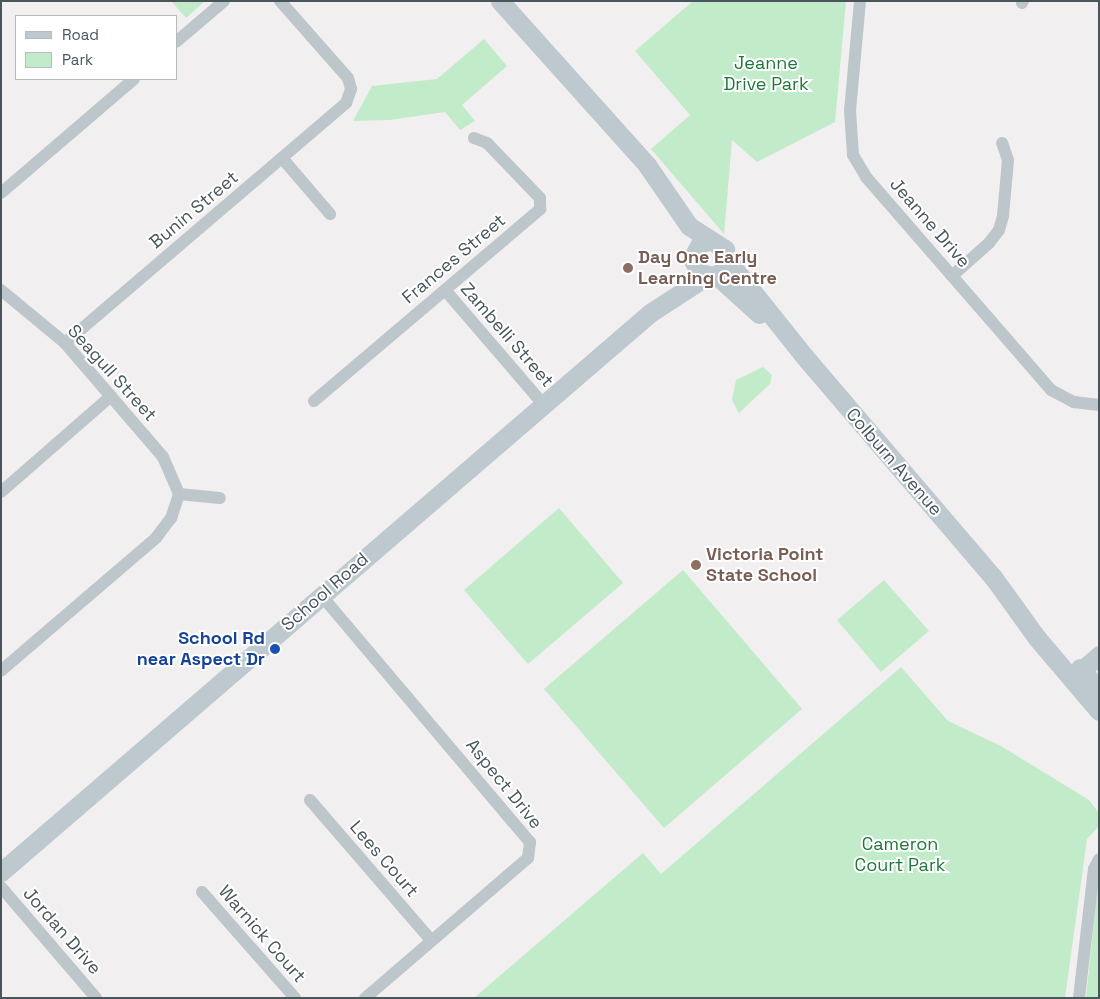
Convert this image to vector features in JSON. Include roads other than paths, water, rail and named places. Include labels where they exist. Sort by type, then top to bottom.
[{"type":"main road","name":"Colburn Avenue","points":[[500,1],[582,96],[647,165],[689,226],[725,249],[707,266]]},
{"type":"main road","name":"Colburn Avenue","points":[[582,96],[707,266],[796,346],[993,577],[1044,626],[1087,680],[1099,711]]},
{"type":"main road","points":[[707,266],[700,244],[710,240]]},
{"type":"main road","name":"School Road","points":[[1,872],[543,404],[707,266]]},
{"type":"main road","points":[[1087,680],[1099,655]]},
{"type":"street","points":[[178,40],[224,1]]},
{"type":"street","name":"Bunin Street","points":[[65,343],[346,103],[351,89],[348,78],[280,1]]},
{"type":"street","name":"Jeanne Drive","points":[[860,1],[850,110],[853,154],[866,177],[1051,390],[1074,402],[1099,405]]},
{"type":"street","points":[[1,193],[133,80]]},
{"type":"street","name":"Frances Street","points":[[314,401],[540,209],[540,198],[487,143],[474,138]]},
{"type":"street","points":[[952,276],[989,243],[999,230],[1003,216],[1008,160],[1002,143]]},
{"type":"street","points":[[282,158],[330,214]]},
{"type":"street","name":"Seagull Street","points":[[1,290],[65,343],[163,457],[179,494]]},
{"type":"street","name":"Zambelli Street","points":[[445,290],[543,404]]},
{"type":"street","points":[[1,492],[111,396]]},
{"type":"street","points":[[1,671],[156,538],[171,518],[179,494],[220,498]]},
{"type":"street","name":"Aspect Drive","points":[[321,596],[530,842],[528,858],[430,940],[366,998]]},
{"type":"street","name":"Lees Court","points":[[310,800],[430,940]]},
{"type":"street","points":[[1079,998],[1094,869],[1099,859]]},
{"type":"street","name":"Jordan Drive","points":[[1,888],[96,998]]},
{"type":"street","name":"Warnick Court","points":[[202,892],[295,998]]},
{"type":"place","name":"Day One Early Learning Centre","points":[[628,268]]},
{"type":"place","name":"Victoria Point State School","points":[[696,565]]},
{"type":"place","name":"School Rd near Aspect Dr","points":[[275,649]]},
{"type":"park label","name":"Jeanne Drive Park","points":[[766,74]]},
{"type":"park label","name":"Cameron Court Park","points":[[900,855]]}]
